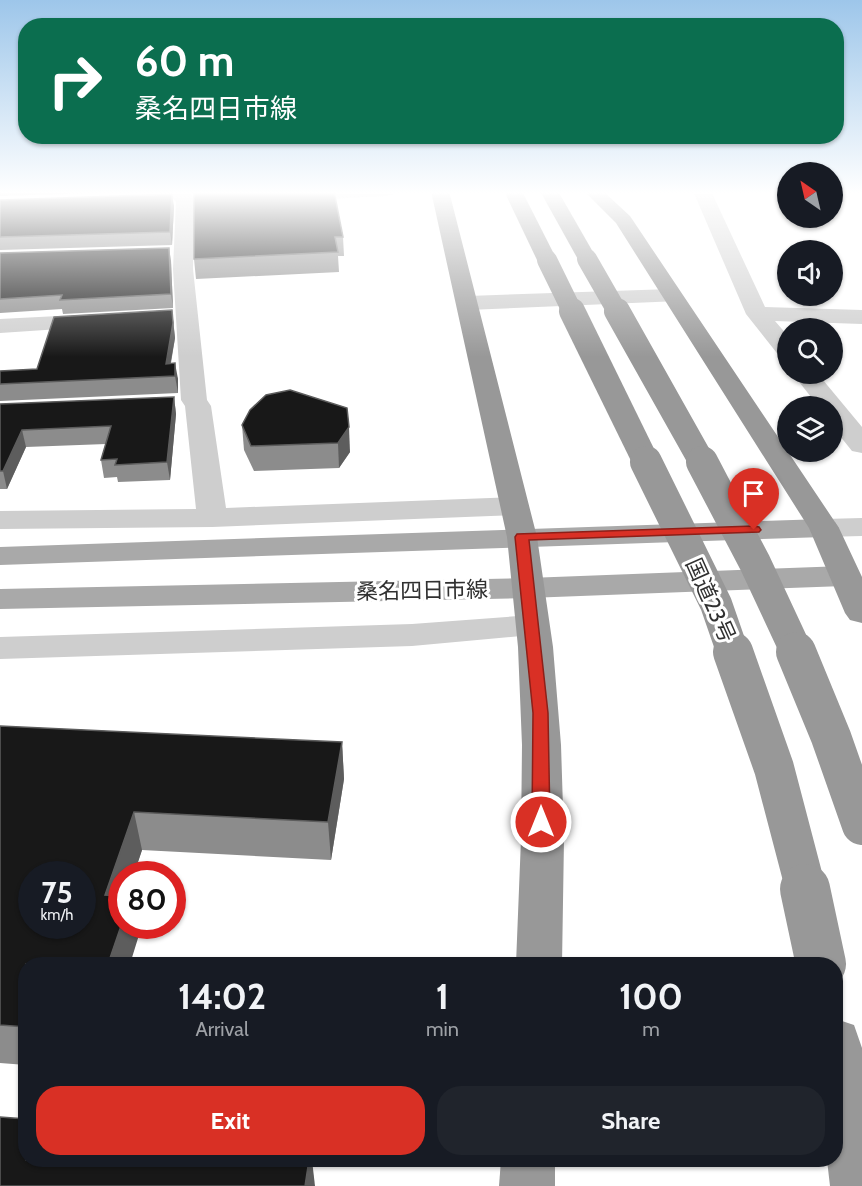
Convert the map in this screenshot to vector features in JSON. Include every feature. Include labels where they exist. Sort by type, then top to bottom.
[{"type":"highway","points":[[454,246],[522,537],[540,713],[542,909],[539,957]]},
{"type":"highway","name":"国道23号","points":[[540,246],[716,603],[774,768],[802,873],[820,957]]},
{"type":"highway","points":[[580,246],[713,482],[772,602],[806,674],[842,765],[862,825]]},
{"type":"highway","points":[[640,246],[824,528],[853,576],[862,613]]},
{"type":"highway","points":[[843,1087],[858,1186]]},
{"type":"highway","points":[[527,1186],[528,1167]]},
{"type":"main road","points":[[0,556],[824,528]]},
{"type":"main road","name":"桑名四日市線","points":[[0,599],[530,606],[853,576]]},
{"type":"street","points":[[172,246],[170,254],[184,402],[198,406],[212,518]]},
{"type":"street","points":[[727,246],[757,314],[777,339]]},
{"type":"street","points":[[468,303],[671,296]]},
{"type":"street","points":[[757,314],[862,317]]},
{"type":"street","points":[[0,326],[119,320]]},
{"type":"street","points":[[813,384],[823,396]]},
{"type":"street","points":[[843,421],[862,445]]},
{"type":"street","points":[[0,520],[212,518],[514,506]]},
{"type":"street","points":[[824,528],[862,526]]},
{"type":"street","points":[[0,648],[412,634],[530,606]]},
{"type":"building","points":[[194,246],[337,246],[338,252],[194,259]]},
{"type":"building","points":[[169,248],[171,294],[60,300],[62,295],[0,299],[0,253]]},
{"type":"building","points":[[172,310],[173,323],[166,364],[175,363],[175,376],[0,384],[0,371],[37,369],[54,317]]},
{"type":"building","points":[[290,390],[347,408],[349,427],[338,443],[251,446],[242,425],[250,410],[266,395]]},
{"type":"building","points":[[174,397],[167,462],[115,465],[117,459],[101,460],[111,426],[22,430],[3,471],[0,471],[0,404]]},
{"type":"building","points":[[0,726],[342,742],[328,822],[134,812],[117,861],[108,861],[108,886],[105,895],[108,895],[108,939],[117,939],[110,957],[18,957],[18,1026],[0,1025]]},
{"type":"building","points":[[0,1117],[18,1118],[18,1167],[308,1167],[305,1186],[0,1186]]},
{"type":"route","points":[[541,822],[540,713],[522,537],[754,530]]}]
